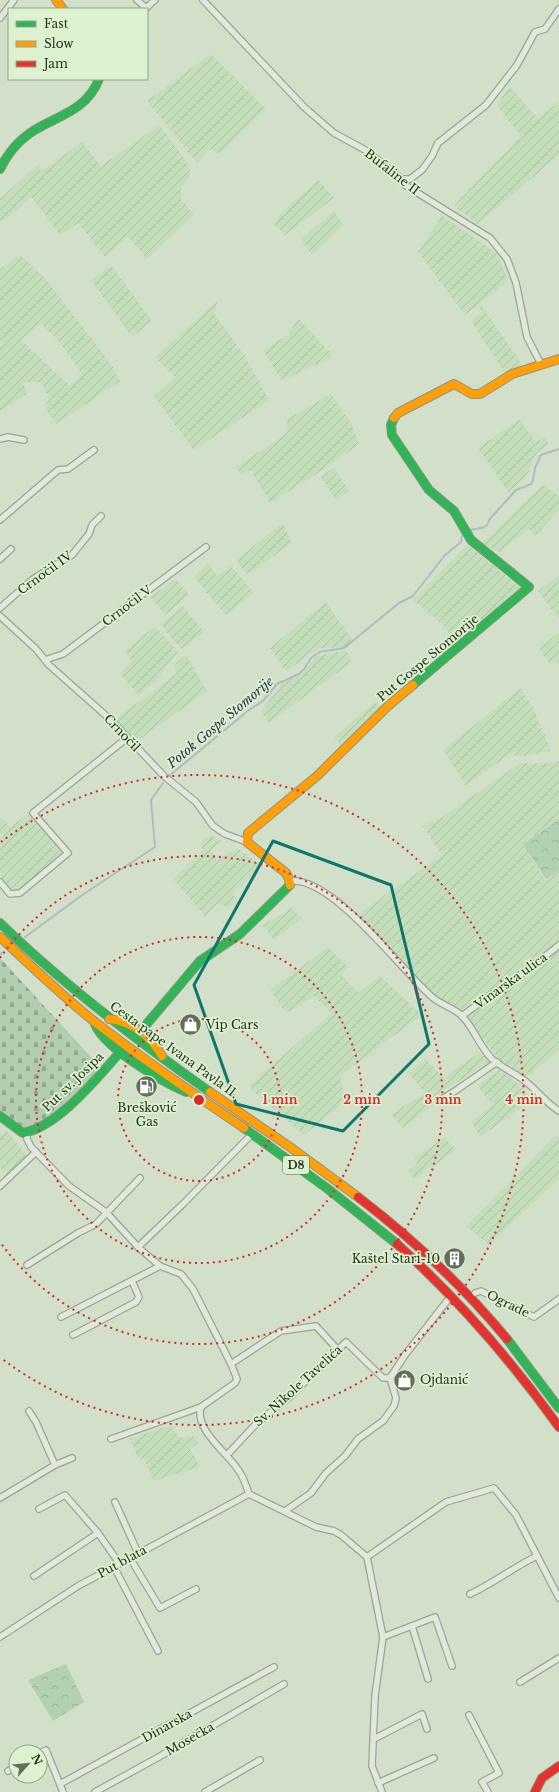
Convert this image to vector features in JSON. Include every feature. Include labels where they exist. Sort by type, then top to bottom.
[{"type":"main road","points":[[0,169],[11,152],[29,134],[45,124],[76,109],[89,98],[97,87],[99,80]]},
{"type":"main road","name":"Put Gospe Stomorije","points":[[247,842],[248,833],[256,825],[316,776],[388,706],[529,587],[471,540],[454,511],[429,490],[392,435],[390,424],[392,418],[398,413],[454,384],[472,394],[480,394],[512,374],[559,359]]},
{"type":"main road","points":[[140,1032],[200,961],[240,934],[286,890],[290,881],[288,875],[268,858],[251,847],[247,842]]},
{"type":"main road","name":"Cesta pape Ivana Pavla II.","points":[[0,923],[70,987],[110,1019],[164,1060],[333,1178],[410,1240],[443,1269],[478,1305],[526,1362],[559,1408]]},
{"type":"main road","name":"Cesta pape Ivana Pavla II.","points":[[0,937],[60,993],[93,1021],[341,1199],[430,1274],[506,1355],[559,1427]]},
{"type":"main road","points":[[110,1019],[121,1020],[140,1032],[155,1046],[164,1060]]},
{"type":"main road","points":[[93,1021],[100,1034],[121,1051],[181,1091],[193,1093]]},
{"type":"main road","name":"Put sv. Josipa","points":[[27,1134],[58,1116],[121,1051]]},
{"type":"main road","points":[[0,1116],[18,1130],[27,1134]]},
{"type":"main road","points":[[535,1792],[542,1778],[559,1766]]},
{"type":"street","points":[[0,18],[14,0]]},
{"type":"street","points":[[137,0],[145,8],[155,0]]},
{"type":"street","name":"Bufaline II","points":[[203,0],[304,107],[334,133],[366,151],[402,179],[405,185],[490,238],[507,259],[516,283],[528,337],[541,364]]},
{"type":"street","points":[[402,179],[410,179],[422,170],[432,156],[438,143],[486,105],[517,65],[535,32],[545,29],[559,9]]},
{"type":"street","points":[[0,439],[8,437],[24,440]]},
{"type":"street","points":[[0,520],[58,470],[68,469],[94,450]]},
{"type":"street","name":"Crnočil IV","points":[[0,608],[33,579],[72,555],[89,534],[92,525],[101,516]]},
{"type":"street","name":"Crnočil V","points":[[45,660],[63,654],[206,547]]},
{"type":"street","points":[[0,559],[11,549]]},
{"type":"street","name":"Crnočil","points":[[0,616],[110,720],[164,776],[196,802],[213,826],[225,834],[247,842]]},
{"type":"street","points":[[0,882],[10,894],[20,893],[68,853],[33,813],[127,738]]},
{"type":"street","points":[[290,881],[297,880],[307,882],[318,887],[358,919],[434,999],[462,1016],[492,1059],[526,1081],[559,1111]]},
{"type":"street","name":"Vinarska ulica","points":[[462,1016],[495,991],[536,964],[559,945]]},
{"type":"street","points":[[442,1099],[497,1062]]},
{"type":"street","points":[[27,1134],[27,1139],[36,1152],[69,1186],[106,1212],[138,1247],[160,1266],[181,1274],[192,1289],[231,1364],[237,1379],[235,1383],[201,1407],[111,1439]]},
{"type":"street","points":[[138,1247],[252,1134]]},
{"type":"street","points":[[0,1186],[36,1152]]},
{"type":"street","points":[[27,1265],[78,1233],[96,1224],[140,1178]]},
{"type":"street","points":[[61,1317],[160,1266]]},
{"type":"street","points":[[72,1335],[136,1302],[140,1297],[132,1281]]},
{"type":"street","name":"Ograde","points":[[476,1293],[481,1291],[534,1317],[559,1299]]},
{"type":"street","points":[[284,1512],[310,1493],[326,1473],[345,1456],[358,1439],[383,1421],[394,1406],[396,1398],[390,1378],[404,1355],[447,1301]]},
{"type":"street","points":[[231,1364],[281,1331],[316,1326],[338,1350]]},
{"type":"street","name":"Sv. Nikole Tavelića","points":[[227,1455],[256,1424],[288,1399],[346,1342],[383,1378],[390,1378]]},
{"type":"street","points":[[201,1407],[199,1413],[206,1432],[240,1472],[249,1494],[316,1527],[341,1534],[367,1557],[383,1637],[375,1696],[372,1766],[382,1792]]},
{"type":"street","points":[[29,1411],[36,1422],[55,1465]]},
{"type":"street","points":[[0,1498],[55,1465],[72,1458]]},
{"type":"street","points":[[367,1557],[446,1502],[494,1488],[516,1515],[559,1598]]},
{"type":"street","name":"Put blata","points":[[0,1637],[20,1626],[50,1604],[116,1565],[249,1494]]},
{"type":"street","points":[[39,1509],[65,1495],[98,1533],[116,1565],[158,1651]]},
{"type":"street","points":[[115,1502],[138,1553]]},
{"type":"street","points":[[34,1576],[98,1533]]},
{"type":"street","points":[[470,1594],[491,1584],[516,1566],[537,1556]]},
{"type":"street","points":[[130,1558],[160,1608],[196,1589]]},
{"type":"street","points":[[383,1637],[435,1617],[452,1666]]},
{"type":"street","points":[[412,1626],[428,1679]]},
{"type":"street","points":[[520,1682],[559,1658]]},
{"type":"street","name":"Dinarska","points":[[60,1784],[274,1667]]},
{"type":"street","name":"Mosećka","points":[[95,1792],[157,1758],[284,1684]]},
{"type":"street","points":[[374,1739],[422,1714],[427,1729]]},
{"type":"street","points":[[469,1715],[499,1773],[482,1782],[488,1792]]},
{"type":"street","points":[[48,1755],[63,1792]]},
{"type":"street","points":[[378,1783],[434,1758]]},
{"type":"street","points":[[205,1792],[260,1760]]},
{"type":"highlighted area","points":[[273,841],[391,885],[429,1044],[343,1131],[236,1104],[194,985]]},
{"type":"green space","points":[[211,54],[266,109],[220,154],[210,149],[197,163],[147,101]]},
{"type":"green space","points":[[509,86],[538,118],[559,102],[559,155],[478,224],[454,206],[521,136],[497,106]]},
{"type":"green space","points":[[159,125],[185,159],[190,169],[190,175],[181,188],[181,199],[194,215],[147,259],[128,237],[105,257],[78,223],[60,236],[32,197],[6,219],[0,221],[0,199],[37,165],[42,171],[82,142],[101,166]]},
{"type":"green space","points":[[318,180],[334,198],[285,235],[274,224],[281,213]]},
{"type":"green space","points":[[334,211],[344,225],[312,255],[301,239]]},
{"type":"green space","points":[[442,216],[497,253],[508,281],[465,315],[418,252]]},
{"type":"green space","points":[[20,255],[44,277],[111,364],[120,381],[57,424],[45,409],[49,396],[41,382],[23,382],[27,394],[0,411],[0,346],[3,345],[0,340],[0,269]],"holes":[[[41,324],[59,341],[82,374],[70,386],[21,340]]]},
{"type":"green space","points":[[111,265],[152,321],[132,337],[91,280]]},
{"type":"green space","points":[[217,301],[215,315],[245,356],[269,400],[194,450],[154,396],[175,377],[155,357]]},
{"type":"green space","points":[[481,305],[522,364],[506,375],[471,321],[482,312],[479,307]]},
{"type":"green space","points":[[298,318],[333,356],[282,381],[263,350],[289,334]]},
{"type":"green space","points":[[331,394],[351,423],[359,444],[318,473],[270,503],[251,470],[241,475],[236,467],[287,433],[287,419]]},
{"type":"green space","points":[[520,419],[535,442],[545,438],[549,443],[538,452],[532,461],[529,472],[521,483],[508,492],[478,448]]},
{"type":"green space","points":[[334,467],[349,491],[336,500],[321,477]]},
{"type":"green space","points":[[543,485],[559,496],[559,510],[535,536],[529,529],[499,552],[482,543]]},
{"type":"green space","points":[[283,523],[292,543],[247,575],[236,560]]},
{"type":"green space","points":[[468,544],[498,570],[525,590],[485,623],[480,618],[456,640],[440,622],[413,600]]},
{"type":"green space","points":[[208,563],[217,576],[231,566],[254,593],[226,615],[194,577]]},
{"type":"green space","points":[[559,575],[559,619],[538,591]]},
{"type":"green space","points":[[176,579],[189,595],[165,615],[150,597]]},
{"type":"green space","points":[[326,602],[353,641],[345,647],[320,648],[286,671],[270,648]]},
{"type":"green space","points":[[183,606],[204,632],[181,649],[160,624]]},
{"type":"green space","points":[[155,626],[178,652],[154,683],[139,696],[120,673],[132,661],[125,651]]},
{"type":"green space","points":[[559,632],[559,662],[551,665],[539,649]]},
{"type":"green space","points":[[346,651],[352,662],[269,723],[261,711],[282,683],[302,674],[316,656]]},
{"type":"green space","points":[[186,655],[207,691],[136,742],[114,720],[176,674],[174,668],[176,663]]},
{"type":"green space","points":[[521,688],[534,710],[551,751],[526,756],[508,755],[466,786],[443,750]]},
{"type":"green space","points":[[375,702],[383,710],[342,748],[334,737]]},
{"type":"green space","points":[[559,761],[559,818],[523,844],[545,880],[559,871],[559,1050],[526,1078],[497,1057],[462,1010],[437,997],[418,980],[358,914],[442,855],[423,826],[441,818],[520,763],[553,763]]},
{"type":"green space","points":[[28,814],[63,851],[62,855],[19,889],[12,889],[1,880],[0,840],[3,837],[0,832],[0,820],[2,818],[10,827]]},
{"type":"green space","points":[[559,819],[559,870],[546,879],[523,844]]},
{"type":"green space","points":[[211,835],[221,841],[210,851],[218,859],[238,849],[261,865],[232,894],[238,902],[228,907],[218,904],[205,916],[173,879],[202,851],[202,840]]},
{"type":"green space","points":[[292,908],[302,918],[274,940],[262,925]]},
{"type":"green space","points":[[328,947],[348,967],[341,975],[358,992],[380,976],[422,1015],[340,1076],[346,1101],[304,1135],[248,1086],[332,1013],[314,996],[286,1013],[270,990]]},
{"type":"green space","points":[[0,958],[101,1068],[76,1094],[49,1118],[29,1131],[15,1126],[0,1113]]},
{"type":"green space","points":[[482,1052],[489,1062],[439,1094],[431,1107],[402,1128],[391,1114],[425,1093],[408,1072],[426,1059],[443,1078],[463,1063]]},
{"type":"green space","points":[[499,1070],[514,1080],[526,1093],[525,1105],[480,1137],[471,1122],[492,1105],[477,1085]]},
{"type":"green space","points":[[6,1130],[27,1156],[6,1174],[0,1167],[0,1136]]},
{"type":"green space","points":[[556,1135],[559,1137],[559,1179],[489,1245],[466,1226]]},
{"type":"green space","points":[[445,1137],[455,1151],[415,1179],[409,1171],[417,1164],[413,1158]]},
{"type":"green space","points":[[170,1425],[180,1438],[193,1436],[198,1443],[190,1449],[200,1467],[154,1481],[144,1459],[138,1458],[130,1439]]},
{"type":"green space","points":[[66,1664],[84,1702],[53,1721],[28,1680]]},
{"type":"waterway","name":"Potok Gospe Stomorije","points":[[470,530],[485,527],[489,520],[516,490],[531,484],[535,468],[541,455],[559,449]]},
{"type":"waterway","name":"Potok Gospe Stomorije","points":[[169,776],[249,710],[263,701],[277,684],[299,674],[311,658],[319,652],[344,648],[399,603],[413,596],[445,555],[461,542],[462,536]]},
{"type":"waterway","name":"Potok Gospe Stomorije","points":[[25,937],[85,893],[155,847],[151,800],[163,783]]},
{"type":"traffic: fast","points":[[0,169],[9,154],[21,140],[40,127],[79,106],[87,99],[98,80]]},
{"type":"traffic: fast","points":[[394,418],[391,425],[392,435],[429,490],[454,511],[471,540],[529,587],[413,685]]},
{"type":"traffic: fast","points":[[140,1032],[200,961],[240,934],[290,885]]},
{"type":"traffic: fast","points":[[0,923],[50,969],[102,1012],[155,1053],[210,1092]]},
{"type":"traffic: fast","points":[[94,1021],[99,1031],[120,1052],[148,1072],[186,1092]]},
{"type":"traffic: fast","points":[[0,1116],[23,1133],[36,1129],[50,1121],[76,1100],[121,1051]]},
{"type":"traffic: fast","points":[[244,1128],[328,1189],[397,1244]]},
{"type":"traffic: fast","points":[[507,1339],[559,1408]]},
{"type":"traffic: slow","points":[[56,0],[62,8]]},
{"type":"traffic: slow","points":[[394,418],[398,413],[454,384],[472,394],[480,394],[512,374],[559,359]]},
{"type":"traffic: slow","points":[[290,885],[286,873],[247,842],[248,833],[317,776],[388,706],[413,685]]},
{"type":"traffic: slow","points":[[0,937],[95,1022],[150,1063],[244,1128]]},
{"type":"traffic: slow","points":[[109,1019],[125,1023],[140,1031],[152,1042],[162,1056]]},
{"type":"traffic: slow","points":[[210,1092],[290,1147],[358,1197]]},
{"type":"traffic: jam","points":[[358,1197],[398,1229],[437,1264],[473,1300],[507,1339]]},
{"type":"traffic: jam","points":[[397,1244],[441,1286],[483,1331],[503,1354],[559,1427]]},
{"type":"traffic: jam","points":[[535,1792],[542,1778],[559,1766]]},
{"type":"place","name":"Vip Cars","points":[[190,1025]]},
{"type":"place","name":"Brešković Gas","points":[[147,1087]]},
{"type":"place","name":"Kaštel Stari-10","points":[[455,1259]]},
{"type":"place","name":"Ojdanić","points":[[404,1380]]}]
